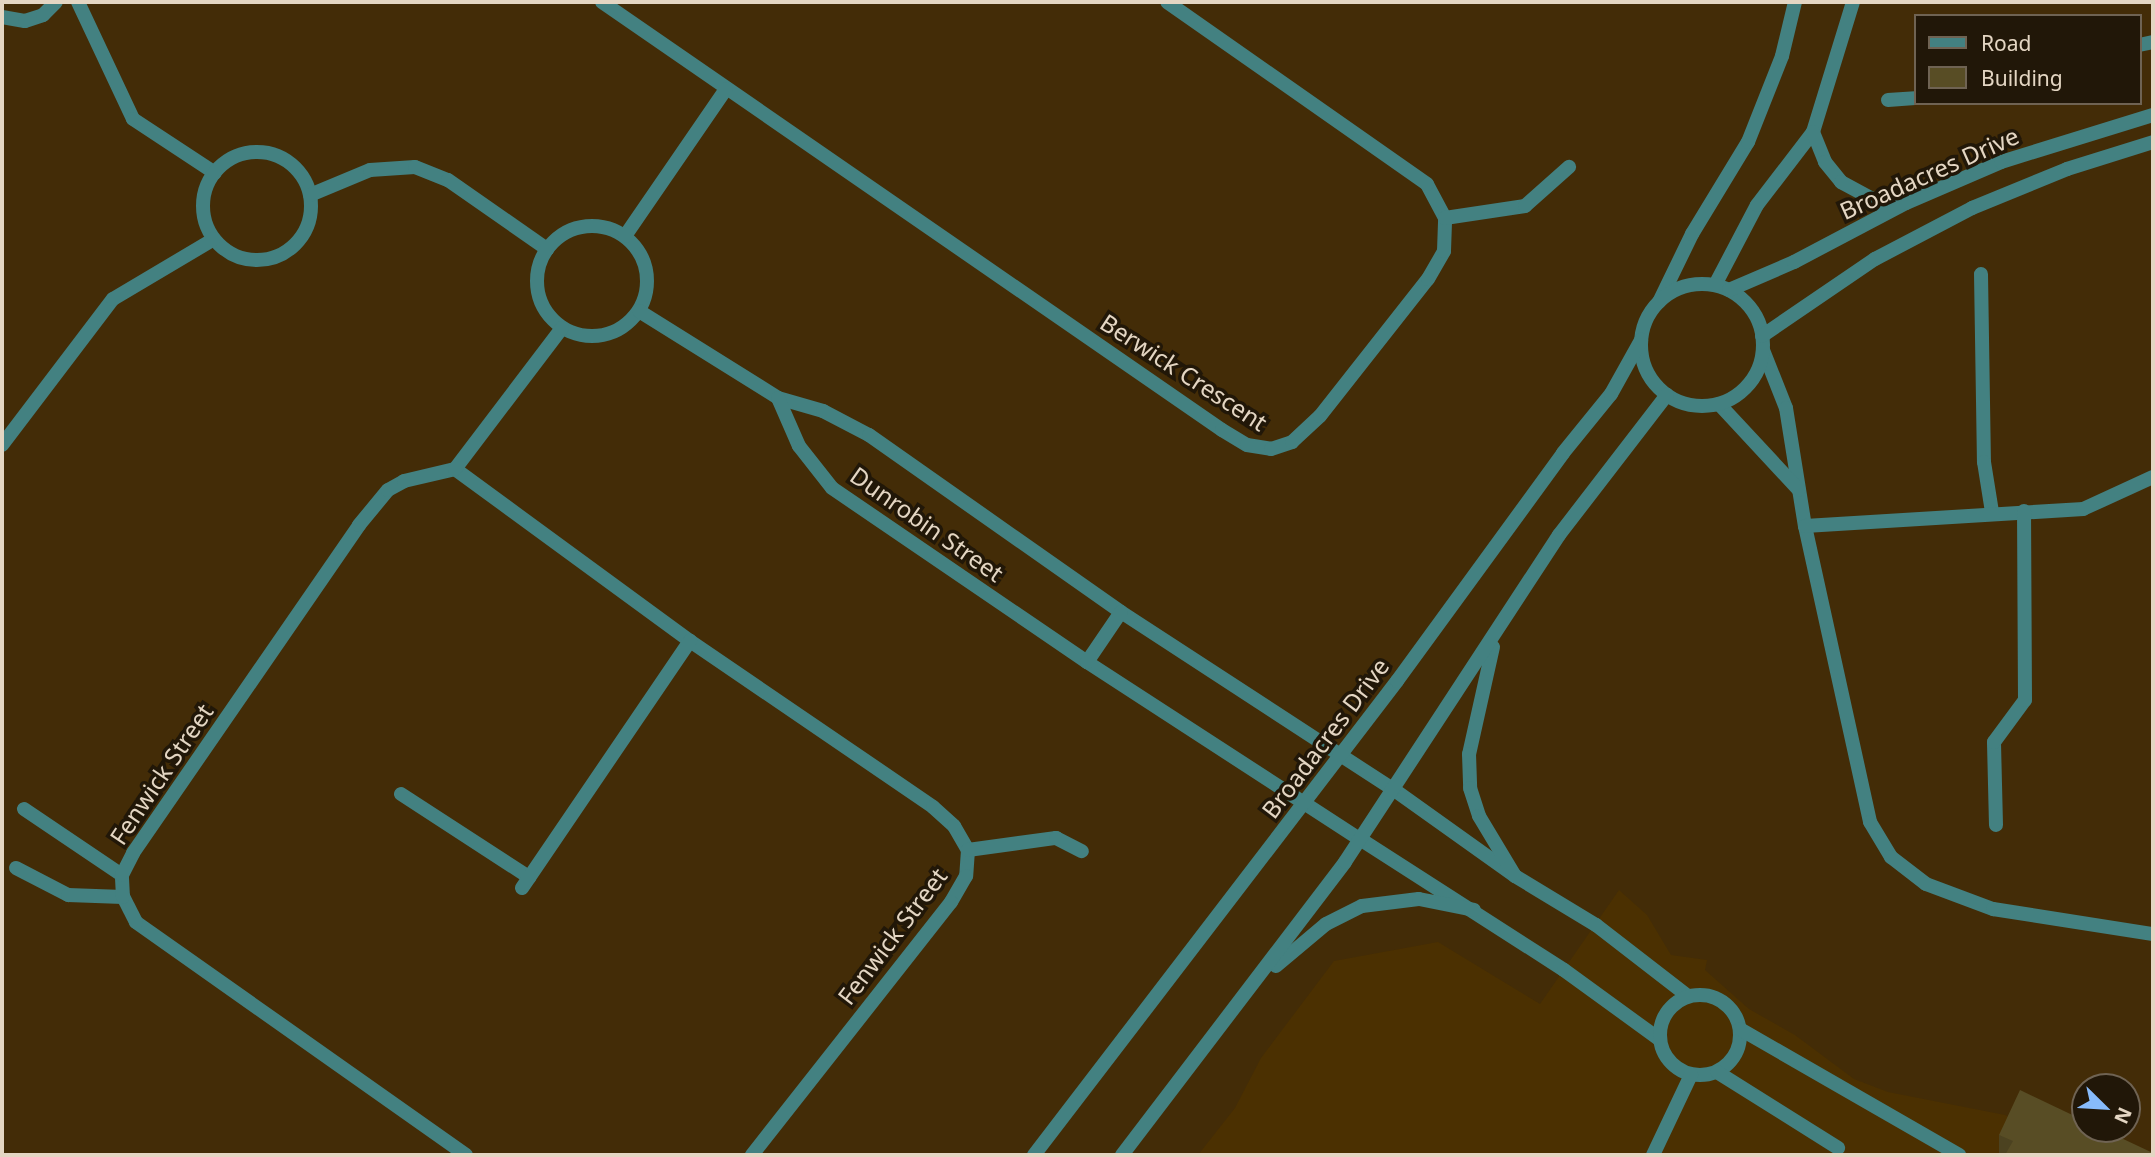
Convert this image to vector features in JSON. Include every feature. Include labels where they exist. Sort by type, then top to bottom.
[{"type":"street","points":[[2,17],[25,21],[43,15],[56,2]]},
{"type":"street","points":[[78,2],[134,120],[215,173]]},
{"type":"street","name":"Berwick Crescent","points":[[602,2],[1222,430],[1260,449],[1292,442],[1328,406],[1428,279],[1444,251],[1445,218]]},
{"type":"street","points":[[1167,2],[1427,184],[1445,218],[1525,206],[1569,167]]},
{"type":"street","points":[[1659,302],[1692,234],[1748,142],[1782,56],[1796,2]]},
{"type":"street","points":[[1853,2],[1813,132],[1757,205],[1722,288],[1751,309],[1786,408],[1805,526],[1870,822],[1891,857],[1926,884],[1993,909],[2153,934]]},
{"type":"street","points":[[625,236],[726,89]]},
{"type":"street","points":[[1888,100],[1913,98]]},
{"type":"street","name":"Broadacres Drive","points":[[1034,1155],[1304,804],[1611,394],[1641,340],[1647,320],[1659,302],[1695,285],[1722,288],[1794,262],[1906,203],[2001,162],[2153,115]]},
{"type":"street","points":[[1813,132],[1825,162],[1841,182],[1880,202],[1906,203]]},
{"type":"street","name":"Broadacres Drive","points":[[1763,343],[1875,259],[1972,208],[2067,169],[2153,142]]},
{"type":"street","points":[[243,154],[278,156],[303,178],[310,195],[305,230],[279,256],[243,259],[214,239],[203,206],[215,173],[243,154]]},
{"type":"street","points":[[310,195],[370,170],[415,167],[448,180],[547,249]]},
{"type":"street","points":[[584,226],[605,227],[625,236],[643,257],[648,284],[639,312],[624,327],[604,336],[582,337],[562,328],[540,300],[537,282],[547,249],[563,234],[584,226]]},
{"type":"street","points":[[2,444],[7,429],[113,299],[214,239]]},
{"type":"street","points":[[1981,274],[1984,463],[1992,512]]},
{"type":"street","name":"Dunrobin Street","points":[[639,312],[778,398],[823,411],[869,435],[1121,612],[1393,789],[1515,876],[1596,925],[1688,996]]},
{"type":"street","points":[[455,470],[562,328]]},
{"type":"street","points":[[1641,340],[1647,371],[1667,395],[1684,404],[1719,404],[1749,384],[1763,343]]},
{"type":"street","points":[[1122,1155],[1259,980],[1360,839],[1559,535],[1667,395]]},
{"type":"street","name":"Dunrobin Street","points":[[778,398],[799,446],[832,488],[1087,662],[1304,804],[1474,910],[1659,1039]]},
{"type":"street","points":[[1719,404],[1798,491]]},
{"type":"street","name":"Fenwick Street","points":[[123,897],[122,875],[133,853],[359,525],[388,490],[404,481],[455,470],[690,641],[933,807],[954,826],[968,850],[966,876],[951,902],[752,1155]]},
{"type":"street","points":[[1805,526],[1992,512],[2083,509],[2153,477]]},
{"type":"street","points":[[1996,825],[1994,742],[2000,728],[2025,700],[2024,511]]},
{"type":"street","points":[[1087,662],[1121,612]]},
{"type":"street","points":[[1495,635],[1469,754],[1470,788],[1479,816],[1515,876]]},
{"type":"street","points":[[401,794],[525,883],[690,641]]},
{"type":"street","points":[[24,808],[122,875]]},
{"type":"street","points":[[968,850],[1056,838],[1082,850]]},
{"type":"street","points":[[16,868],[68,895],[123,897],[136,922],[466,1155]]},
{"type":"street","points":[[1259,980],[1326,924],[1362,906],[1419,899],[1474,910]]},
{"type":"street","points":[[1702,994],[1721,1001],[1735,1016],[1740,1029],[1735,1054],[1717,1072],[1691,1075],[1670,1062],[1659,1039],[1666,1012],[1688,996],[1702,994]]},
{"type":"street","points":[[1740,1029],[1959,1155]]},
{"type":"street","points":[[1717,1072],[1839,1148]]},
{"type":"street","points":[[1653,1155],[1691,1075]]},
{"type":"shaded area","points":[[1619,890],[1647,915],[1671,955],[1707,960],[1705,970],[1749,1009],[1795,1035],[1854,1079],[1888,1092],[2005,1115],[2094,1155],[1198,1155],[1235,1108],[1261,1058],[1334,961],[1438,942],[1540,1004]]},
{"type":"building","points":[[2020,1090],[2071,1114],[2071,1143],[2132,1143],[2153,1155],[2005,1155],[2013,1141],[1999,1135]]}]
